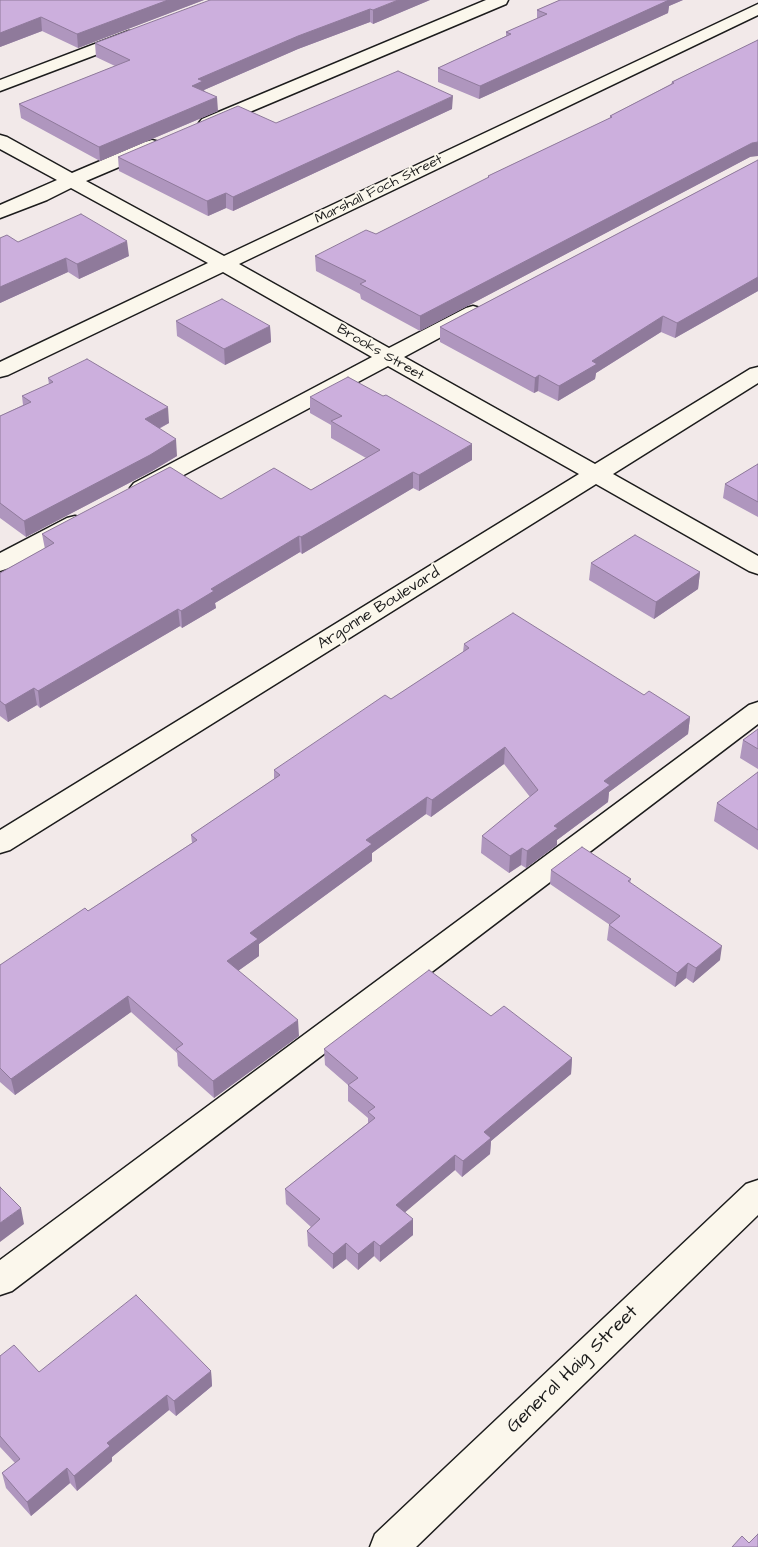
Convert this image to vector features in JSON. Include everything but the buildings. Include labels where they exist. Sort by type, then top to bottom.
[{"type":"street","points":[[189,131],[500,0]]},
{"type":"street","name":"Marshall Foch Street","points":[[0,370],[758,9]]},
{"type":"street","points":[[0,86],[149,29]]},
{"type":"street","points":[[0,212],[40,196],[71,180],[171,139]]},
{"type":"street","name":"Brooks Street","points":[[0,141],[224,264],[758,566]]},
{"type":"street","points":[[124,498],[488,305]]},
{"type":"street","name":"Argonne Boulevard","points":[[0,843],[758,374]]},
{"type":"street","points":[[0,563],[97,512]]},
{"type":"street","points":[[0,1280],[758,711]]},
{"type":"street","name":"General Haig Street","points":[[389,1547],[758,1194]]}]
